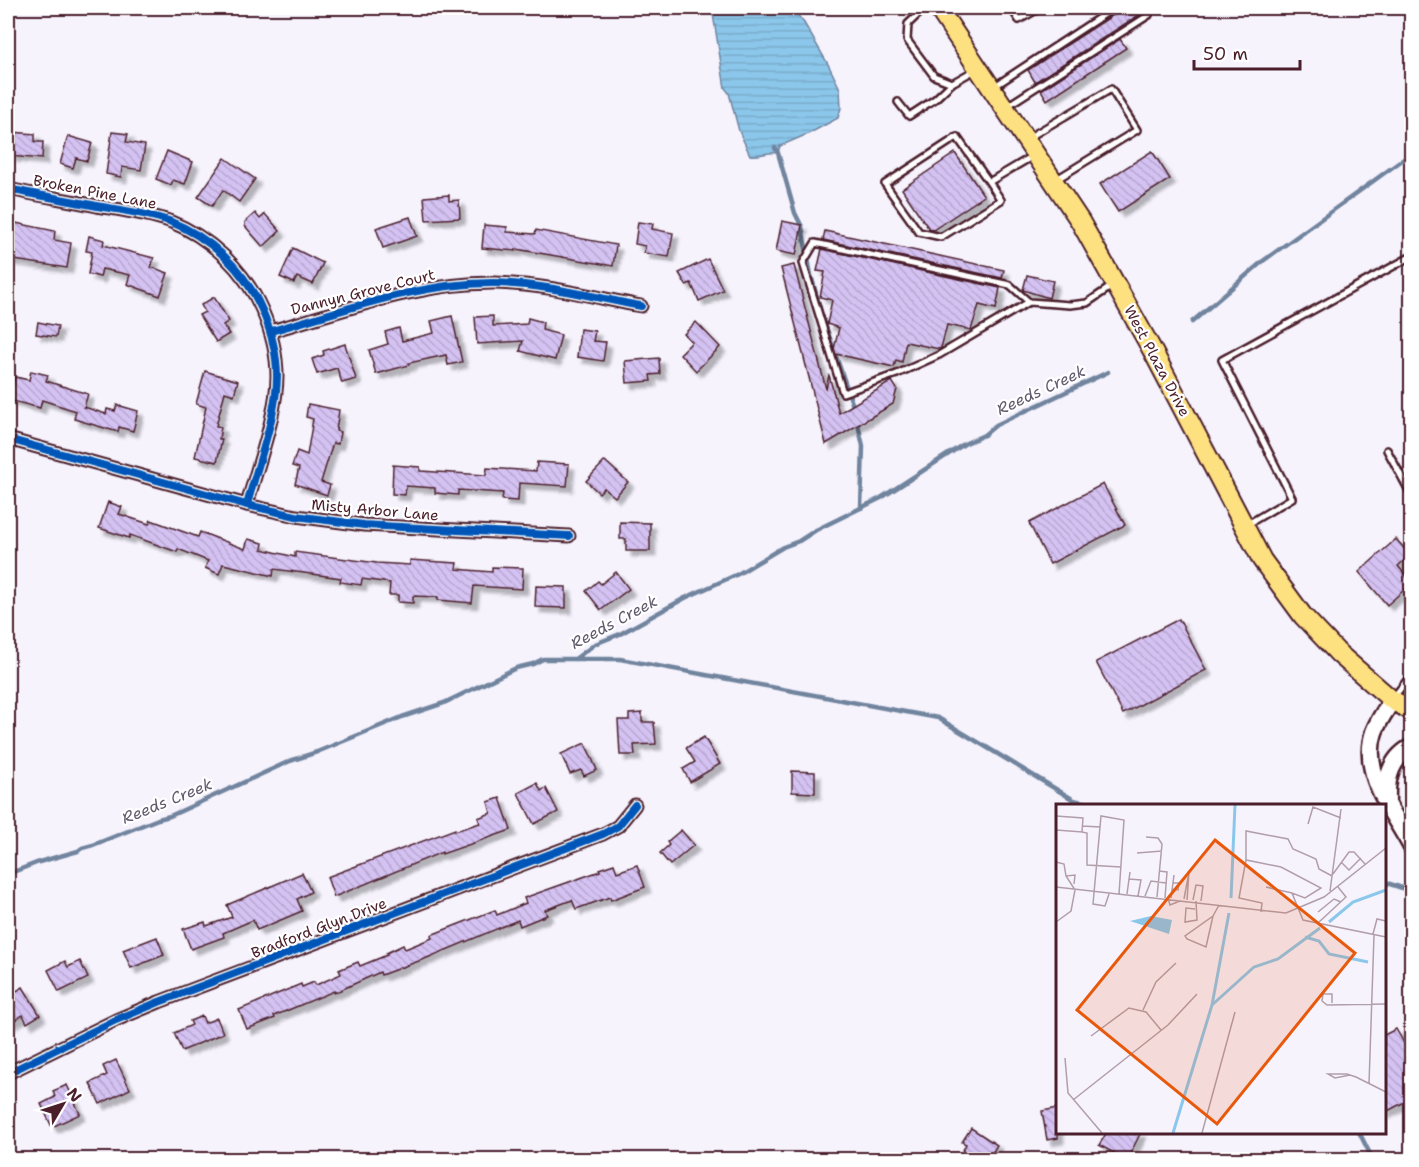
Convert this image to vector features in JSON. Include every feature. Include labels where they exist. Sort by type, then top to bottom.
[{"type":"main road","name":"West Plaza Drive","points":[[947,10],[979,68],[1080,220],[1150,346],[1262,560],[1303,616],[1357,671],[1392,700],[1412,711]]},
{"type":"street","name":"Broken Pine Lane","points":[[8,189],[167,220],[189,230],[225,255],[253,290],[271,331],[276,365],[275,397],[247,504]]},
{"type":"street","name":"Dannyn Grove Court","points":[[271,331],[403,295],[465,284],[526,285],[641,306]]},
{"type":"street","name":"Misty Arbor Lane","points":[[8,439],[296,516],[353,524],[569,536]]},
{"type":"street","points":[[1392,700],[1374,734],[1370,758],[1372,770],[1412,847]]},
{"type":"street","points":[[1387,800],[1386,785],[1392,765],[1412,747]]},
{"type":"street","name":"Bradford Glyn Drive","points":[[8,1073],[116,1020],[159,1002],[603,834],[618,826],[635,805]]},
{"type":"lane","points":[[925,8],[908,24],[907,40],[934,76],[952,83]]},
{"type":"lane","points":[[1011,8],[1019,20],[1040,8]]},
{"type":"lane","points":[[992,88],[1114,8]]},
{"type":"lane","points":[[1005,107],[1149,15],[1150,8]]},
{"type":"lane","points":[[898,102],[909,116],[935,99],[952,83],[979,68]]},
{"type":"lane","points":[[988,182],[1031,146],[1111,89],[1137,130],[1054,181]]},
{"type":"lane","points":[[957,137],[988,182],[1001,200],[941,237],[919,232],[885,184],[957,137]]},
{"type":"lane","points":[[1029,302],[1010,285],[815,243],[803,263],[843,393],[897,374],[939,355],[1029,302],[1070,305],[1087,303],[1116,284]]},
{"type":"lane","points":[[1243,526],[1292,498],[1222,360],[1412,256]]},
{"type":"lane","points":[[1387,450],[1412,496]]},
{"type":"lane","points":[[1392,700],[1412,674]]},
{"type":"water","points":[[712,8],[792,8],[804,23],[840,89],[841,108],[838,118],[780,146],[778,153],[750,155],[739,131],[729,93],[725,88]]},
{"type":"building","points":[[1124,8],[1145,8],[1145,11],[1035,82],[1028,70]]},
{"type":"building","points":[[1120,39],[1126,48],[1047,100],[1041,90]]},
{"type":"building","points":[[12,132],[35,134],[35,142],[43,142],[42,159],[10,156]]},
{"type":"building","points":[[112,132],[128,134],[126,142],[145,145],[141,170],[122,167],[121,177],[106,174]]},
{"type":"building","points":[[68,136],[92,143],[87,161],[76,158],[73,168],[60,164]]},
{"type":"building","points":[[167,151],[193,162],[185,184],[173,180],[171,185],[156,179]]},
{"type":"building","points":[[1152,151],[1170,179],[1118,212],[1100,184]]},
{"type":"building","points":[[955,153],[984,196],[933,230],[929,229],[902,189]]},
{"type":"building","points":[[225,158],[255,179],[239,202],[223,190],[212,206],[198,197]]},
{"type":"building","points":[[449,195],[449,201],[459,200],[460,218],[426,220],[424,197]]},
{"type":"building","points":[[255,213],[260,219],[265,214],[280,231],[263,247],[245,226],[245,222]]},
{"type":"building","points":[[410,217],[417,236],[383,248],[376,228]]},
{"type":"building","points":[[782,221],[802,225],[796,255],[776,251]]},
{"type":"building","points":[[11,222],[55,231],[54,240],[71,243],[67,268],[8,259],[8,230],[10,230]]},
{"type":"building","points":[[638,222],[653,224],[652,229],[673,233],[669,257],[644,253],[645,246],[635,244]]},
{"type":"building","points":[[484,225],[507,227],[507,232],[535,234],[536,230],[616,245],[613,266],[516,249],[516,251],[482,248]]},
{"type":"building","points":[[825,231],[1004,270],[1002,278],[823,240]]},
{"type":"building","points":[[89,236],[104,240],[103,245],[154,258],[151,267],[168,273],[160,296],[127,284],[130,275],[102,269],[100,277],[88,274],[92,252],[86,251]]},
{"type":"building","points":[[293,248],[323,263],[313,284],[297,277],[294,283],[280,277]]},
{"type":"building","points":[[822,249],[1000,288],[996,309],[979,305],[971,330],[947,325],[939,349],[906,342],[902,362],[896,360],[894,367],[836,354],[834,349],[839,328],[827,324],[832,300],[820,297],[825,272],[817,271]]},
{"type":"building","points":[[708,259],[723,290],[699,301],[691,283],[686,285],[679,273]]},
{"type":"building","points":[[794,265],[826,389],[829,375],[839,413],[892,381],[897,389],[893,404],[826,444],[781,268]]},
{"type":"building","points":[[1027,275],[1053,281],[1049,298],[1023,290]]},
{"type":"building","points":[[214,297],[229,321],[223,325],[229,334],[216,342],[199,315],[205,312],[201,305]]},
{"type":"building","points":[[452,316],[462,362],[448,365],[446,355],[409,363],[409,365],[376,374],[369,350],[388,344],[385,332],[399,328],[402,341],[434,333],[431,321]]},
{"type":"building","points":[[493,316],[493,326],[527,324],[528,318],[543,322],[542,330],[561,335],[555,360],[520,351],[523,341],[477,344],[475,317]]},
{"type":"building","points":[[38,322],[58,326],[56,337],[36,334]]},
{"type":"building","points":[[696,322],[720,347],[696,371],[680,354],[692,342],[684,334]]},
{"type":"building","points":[[580,329],[595,331],[593,341],[606,342],[603,361],[577,357]]},
{"type":"building","points":[[345,344],[356,379],[342,383],[337,368],[317,374],[312,359],[324,355],[323,351]]},
{"type":"building","points":[[659,358],[660,374],[650,375],[651,381],[627,383],[625,361]]},
{"type":"building","points":[[31,371],[48,375],[46,381],[88,394],[84,407],[106,414],[107,409],[115,411],[117,405],[138,411],[133,431],[119,427],[118,432],[74,419],[76,411],[42,400],[40,408],[9,400],[15,377],[29,380]]},
{"type":"building","points":[[205,371],[238,381],[234,395],[225,392],[216,426],[221,427],[219,439],[222,439],[217,462],[195,457],[206,407],[196,404]]},
{"type":"building","points":[[308,404],[339,410],[336,431],[340,432],[338,444],[333,443],[321,482],[330,485],[327,495],[295,484],[299,468],[292,466],[297,451],[307,455],[313,419],[306,417]]},
{"type":"building","points":[[605,461],[628,482],[615,497],[604,488],[599,493],[586,481]]},
{"type":"building","points":[[537,462],[569,464],[567,486],[519,483],[518,501],[502,500],[503,493],[458,490],[458,495],[435,493],[435,488],[406,486],[405,495],[392,494],[393,465],[420,467],[420,471],[486,475],[487,468],[536,471]]},
{"type":"building","points":[[1103,484],[1125,525],[1050,564],[1029,523]]},
{"type":"building","points":[[108,502],[122,507],[119,514],[149,524],[151,520],[198,537],[200,532],[245,549],[248,539],[263,543],[262,549],[295,557],[295,552],[377,563],[410,565],[410,560],[457,563],[456,569],[492,572],[492,567],[523,568],[522,589],[474,586],[472,603],[438,600],[438,597],[413,596],[413,603],[398,602],[398,595],[389,595],[390,583],[362,579],[361,585],[340,582],[341,578],[274,569],[273,576],[223,564],[219,574],[205,568],[208,561],[178,549],[177,552],[130,535],[129,538],[99,528]]},
{"type":"building","points":[[620,522],[650,523],[650,551],[626,551],[626,539],[620,539]]},
{"type":"building","points":[[1396,539],[1410,555],[1398,566],[1412,583],[1387,605],[1359,572]]},
{"type":"building","points":[[616,572],[629,589],[601,610],[586,591],[598,581],[601,584]]},
{"type":"building","points":[[536,586],[566,587],[566,608],[535,607]]},
{"type":"building","points":[[1179,619],[1206,670],[1123,714],[1096,662]]},
{"type":"building","points":[[642,713],[642,722],[654,722],[656,744],[634,745],[635,755],[620,755],[618,720],[629,720],[629,714]]},
{"type":"building","points":[[704,737],[720,764],[690,782],[683,769],[695,762],[686,748]]},
{"type":"building","points":[[585,743],[597,770],[584,776],[581,770],[570,774],[561,754]]},
{"type":"building","points":[[792,771],[815,772],[815,793],[792,792]]},
{"type":"building","points":[[537,783],[541,791],[546,788],[558,812],[534,824],[518,793]]},
{"type":"building","points":[[500,798],[511,830],[442,854],[442,852],[334,897],[327,877],[455,829],[455,831],[480,823],[478,818],[491,813],[488,802]]},
{"type":"building","points":[[681,830],[694,845],[670,865],[660,853],[669,845],[667,842]]},
{"type":"building","points":[[614,864],[617,872],[637,865],[645,887],[611,900],[610,897],[576,909],[572,900],[545,910],[547,915],[520,926],[518,920],[427,958],[381,975],[380,972],[247,1029],[239,1010],[301,984],[302,987],[314,982],[316,985],[341,974],[339,970],[358,962],[360,966],[387,955],[386,953],[403,945],[405,949],[432,938],[431,935],[495,910],[497,915],[526,903],[524,898]]},
{"type":"building","points":[[302,873],[311,892],[297,899],[302,911],[257,930],[253,920],[223,933],[224,937],[191,949],[183,929],[205,922],[206,926],[232,917],[227,905]]},
{"type":"building","points":[[157,937],[164,955],[131,968],[123,950]]},
{"type":"building","points":[[65,961],[68,967],[80,961],[88,978],[59,992],[48,970]]},
{"type":"building","points":[[23,987],[40,1015],[27,1023],[23,1015],[8,1024],[8,996]]},
{"type":"building","points":[[202,1016],[205,1023],[217,1018],[223,1033],[182,1051],[174,1033],[192,1025],[190,1021]]},
{"type":"building","points":[[1396,1029],[1412,1057],[1412,1098],[1386,1112],[1386,1034]]},
{"type":"building","points":[[116,1060],[130,1089],[100,1104],[90,1083],[107,1075],[103,1066]]},
{"type":"building","points":[[67,1085],[80,1114],[52,1127],[41,1104],[55,1097],[53,1091]]},
{"type":"building","points":[[1056,1108],[1058,1138],[1047,1140],[1042,1111]]},
{"type":"building","points":[[971,1128],[997,1145],[988,1160],[958,1160],[966,1144],[962,1142]]},
{"type":"building","points":[[1106,1134],[1140,1134],[1127,1160],[1099,1145]]},
{"type":"waterway","points":[[775,148],[795,213],[802,227],[811,275],[822,315],[854,409]]},
{"type":"waterway","name":"Reeds Creek","points":[[1192,322],[1263,261],[1412,153]]},
{"type":"waterway","name":"Reeds Creek","points":[[8,874],[78,851],[170,816],[290,761],[444,703],[516,668],[543,659],[575,659],[595,644],[620,634],[685,598],[738,574],[783,547],[881,498],[964,444],[984,435],[996,425],[1108,372]]},
{"type":"waterway","points":[[857,420],[863,446],[861,508]]},
{"type":"waterway","points":[[575,659],[620,659],[938,718],[1074,800],[1090,804]]},
{"type":"waterway","points":[[1386,883],[1405,889]]},
{"type":"waterway","points":[[1360,1134],[1373,1160]]},
{"type":"cycle path","points":[[8,189],[169,221],[212,245],[246,281],[255,295],[268,326],[277,367],[274,407],[247,505]]},
{"type":"cycle path","points":[[271,331],[410,292],[467,284],[495,283],[532,286],[641,306]]},
{"type":"cycle path","points":[[8,439],[247,505],[296,516],[364,525],[569,536]]},
{"type":"cycle path","points":[[8,1073],[116,1020],[159,1002],[603,834],[618,826],[635,805]]}]
